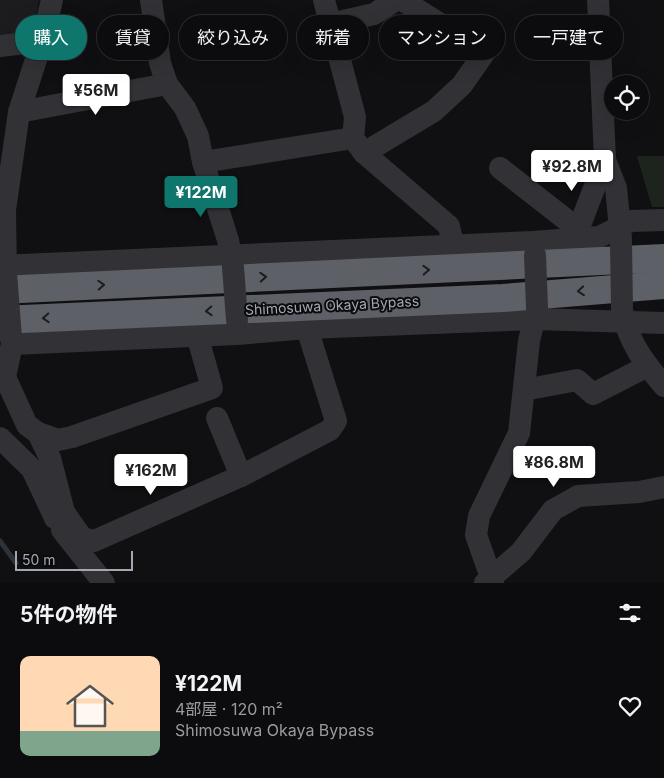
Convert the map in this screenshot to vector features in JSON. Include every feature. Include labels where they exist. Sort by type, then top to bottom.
[{"type":"highway","points":[[3,273],[664,258]]},
{"type":"highway","name":"Shimosuwa Okaya Bypass","points":[[8,334],[664,285]]},
{"type":"street","points":[[48,15],[52,0]]},
{"type":"street","points":[[151,0],[160,63],[166,84],[185,108],[198,136],[203,162],[232,261],[237,327]]},
{"type":"street","points":[[324,0],[328,15]]},
{"type":"street","points":[[369,15],[396,0]]},
{"type":"street","points":[[203,162],[358,145],[434,111],[462,85],[485,52],[402,0]]},
{"type":"street","points":[[598,0],[605,160],[616,188],[621,234],[625,329],[644,362],[664,386]]},
{"type":"street","points":[[0,46],[15,45]]},
{"type":"street","points":[[36,60],[19,112],[5,210],[3,273],[8,334],[5,377],[27,425],[38,433],[58,440],[72,437],[212,388],[197,335]]},
{"type":"street","points":[[340,60],[355,117],[358,145],[449,226],[453,245]]},
{"type":"street","points":[[19,112],[166,84]]},
{"type":"street","points":[[577,233],[605,160]]},
{"type":"street","points":[[500,168],[577,233]]},
{"type":"street","points":[[3,273],[232,261],[453,245],[534,248],[577,233],[599,237],[621,234],[631,221],[664,220]]},
{"type":"street","points":[[534,248],[536,313],[529,341],[519,434],[479,516],[476,535],[490,582],[521,552],[553,510],[578,496],[639,492],[664,487]]},
{"type":"street","points":[[8,334],[197,335],[237,327],[307,328],[536,313],[625,329],[664,323]]},
{"type":"street","points":[[38,433],[50,458],[61,518],[82,538],[94,542],[242,476],[330,430],[336,421],[307,328]]},
{"type":"street","points":[[524,390],[577,380],[594,394],[638,371]]},
{"type":"street","points":[[216,418],[242,476]]},
{"type":"street","points":[[0,438],[32,469],[61,518],[104,583]]},
{"type":"shaded area","points":[[0,0],[39,0],[36,15],[15,15],[15,41],[0,42]]},
{"type":"shaded area","points":[[637,156],[664,156],[664,207],[652,207]]},
{"type":"waterway","points":[[0,541],[16,563]]}]
